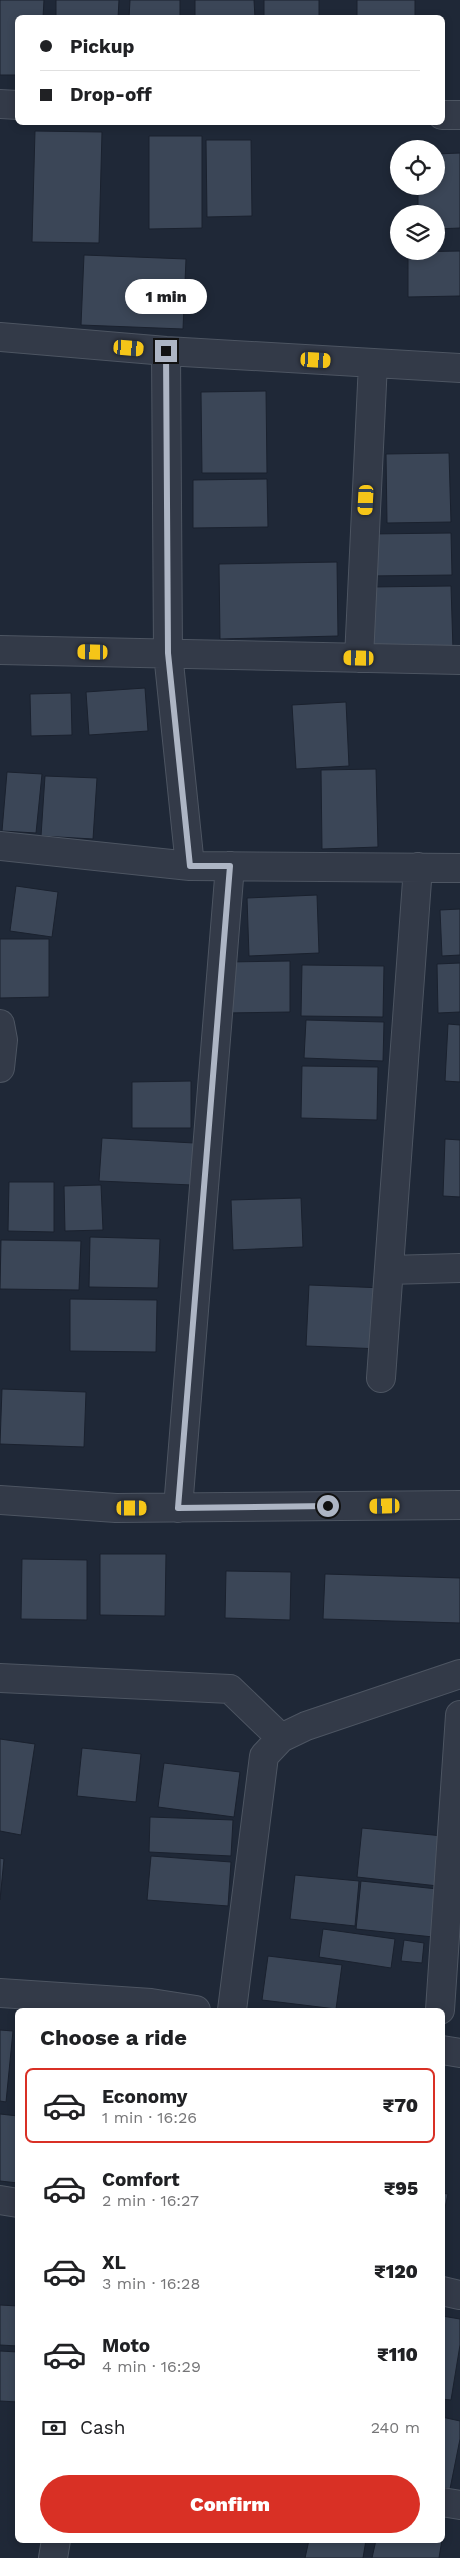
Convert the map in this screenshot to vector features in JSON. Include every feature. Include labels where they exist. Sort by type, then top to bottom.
[{"type":"street","points":[[0,104],[15,105]]},
{"type":"street","points":[[445,115],[460,115]]},
{"type":"street","points":[[0,337],[166,351],[460,368]]},
{"type":"street","points":[[166,351],[168,653],[190,866]]},
{"type":"street","points":[[359,658],[373,363]]},
{"type":"street","points":[[0,650],[460,660]]},
{"type":"street","points":[[0,846],[190,866],[460,868]]},
{"type":"street","points":[[178,1508],[230,866]]},
{"type":"street","points":[[381,1378],[418,867]]},
{"type":"street","points":[[0,1024],[3,1040],[0,1068]]},
{"type":"street","points":[[389,1270],[460,1268]]},
{"type":"street","points":[[0,1500],[116,1508],[460,1506]]},
{"type":"street","points":[[232,2008],[264,1756],[281,1738],[306,1726],[460,1674]]},
{"type":"street","points":[[0,1678],[230,1689],[281,1738]]},
{"type":"street","points":[[440,2008],[460,1715]]},
{"type":"street","points":[[0,1993],[151,2003],[183,2008]]},
{"type":"street","points":[[445,2050],[460,2053]]},
{"type":"street","points":[[0,2200],[15,2203]]},
{"type":"street","points":[[445,2292],[460,2295]]},
{"type":"street","points":[[445,2502],[460,2505]]},
{"type":"street","points":[[53,2558],[56,2543]]},
{"type":"building","points":[[0,0],[44,0],[43,15],[15,15],[15,75],[0,75]]},
{"type":"building","points":[[56,0],[119,0],[118,15],[56,15]]},
{"type":"building","points":[[130,0],[180,0],[180,15],[129,15]]},
{"type":"building","points":[[195,0],[254,0],[255,15],[195,15]]},
{"type":"building","points":[[264,0],[319,0],[319,15],[264,15]]},
{"type":"building","points":[[357,0],[415,0],[415,15],[357,15]]},
{"type":"building","points":[[35,131],[102,132],[99,243],[32,242]]},
{"type":"building","points":[[149,136],[202,136],[202,228],[149,229]]},
{"type":"building","points":[[206,140],[251,140],[252,216],[207,217]]},
{"type":"building","points":[[460,153],[460,228],[445,229],[445,205],[418,205],[418,195],[445,195],[445,154]]},
{"type":"building","points":[[445,251],[460,251],[460,296],[408,297],[408,260],[445,260]]},
{"type":"building","points":[[84,255],[186,259],[183,329],[81,325]]},
{"type":"building","points":[[266,391],[267,473],[202,473],[201,392]]},
{"type":"building","points":[[449,453],[451,522],[387,523],[386,454]]},
{"type":"building","points":[[267,479],[268,527],[193,528],[193,480]]},
{"type":"building","points":[[451,533],[452,575],[369,576],[369,534]]},
{"type":"building","points":[[337,562],[338,636],[220,639],[219,564]]},
{"type":"building","points":[[451,586],[453,650],[370,651],[370,587]]},
{"type":"building","points":[[145,688],[148,731],[89,735],[86,692]]},
{"type":"building","points":[[71,693],[72,735],[31,736],[30,694]]},
{"type":"building","points":[[346,702],[349,766],[296,769],[292,705]]},
{"type":"building","points":[[376,769],[378,847],[322,849],[321,770]]},
{"type":"building","points":[[7,772],[42,774],[36,833],[2,831]]},
{"type":"building","points":[[45,776],[97,778],[93,839],[41,836]]},
{"type":"building","points":[[16,886],[58,892],[52,937],[10,931]]},
{"type":"building","points":[[317,895],[319,953],[249,956],[247,898]]},
{"type":"building","points":[[460,909],[460,955],[442,956],[440,910]]},
{"type":"building","points":[[0,939],[49,939],[49,997],[0,998]]},
{"type":"building","points":[[290,961],[290,1012],[227,1013],[226,962]]},
{"type":"building","points":[[460,963],[460,1012],[438,1013],[437,964]]},
{"type":"building","points":[[302,965],[384,966],[383,1017],[301,1016]]},
{"type":"building","points":[[306,1020],[384,1022],[383,1061],[304,1058]]},
{"type":"building","points":[[448,1024],[460,1025],[460,1082],[445,1081]]},
{"type":"building","points":[[302,1066],[378,1067],[377,1120],[301,1118]]},
{"type":"building","points":[[191,1081],[191,1128],[132,1128],[132,1082]]},
{"type":"building","points":[[102,1138],[194,1143],[192,1185],[99,1181]]},
{"type":"building","points":[[445,1139],[460,1140],[460,1197],[443,1196]]},
{"type":"building","points":[[9,1182],[54,1182],[54,1232],[8,1231]]},
{"type":"building","points":[[101,1185],[103,1230],[65,1231],[64,1186]]},
{"type":"building","points":[[301,1198],[303,1247],[233,1250],[231,1200]]},
{"type":"building","points":[[90,1237],[160,1239],[158,1288],[89,1287]]},
{"type":"building","points":[[1,1240],[81,1241],[79,1290],[0,1289]]},
{"type":"building","points":[[309,1285],[384,1288],[382,1349],[306,1346]]},
{"type":"building","points":[[70,1299],[157,1300],[156,1352],[70,1351]]},
{"type":"building","points":[[2,1389],[86,1392],[84,1447],[0,1444]]},
{"type":"building","points":[[100,1554],[166,1554],[165,1616],[100,1615]]},
{"type":"building","points":[[22,1559],[87,1560],[87,1620],[21,1619]]},
{"type":"building","points":[[226,1571],[291,1572],[290,1620],[225,1618]]},
{"type":"building","points":[[325,1574],[460,1578],[460,1623],[323,1619]]},
{"type":"building","points":[[0,1739],[35,1744],[21,1835],[0,1831]]},
{"type":"building","points":[[82,1748],[141,1754],[136,1802],[77,1796]]},
{"type":"building","points":[[164,1763],[240,1772],[234,1817],[158,1807]]},
{"type":"building","points":[[150,1817],[233,1820],[231,1856],[149,1852]]},
{"type":"building","points":[[362,1828],[443,1836],[438,1886],[357,1877]]},
{"type":"building","points":[[151,1856],[231,1862],[228,1906],[147,1900]]},
{"type":"building","points":[[0,1858],[4,1859],[0,1900]]},
{"type":"building","points":[[295,1875],[359,1881],[355,1926],[290,1919]]},
{"type":"building","points":[[361,1881],[447,1890],[443,1938],[356,1929]]},
{"type":"building","points":[[323,1929],[395,1939],[391,1968],[319,1957]]},
{"type":"building","points":[[404,1940],[424,1943],[422,1963],[401,1961]]},
{"type":"building","points":[[268,1956],[342,1965],[336,2008],[262,2000]]},
{"type":"building","points":[[0,2030],[13,2031],[6,2102],[0,2101]]},
{"type":"building","points":[[0,2114],[15,2116],[15,2183],[0,2181]]},
{"type":"building","points":[[445,2194],[448,2194],[445,2208]]},
{"type":"building","points":[[0,2305],[15,2306],[15,2346],[0,2345]]},
{"type":"building","points":[[445,2316],[460,2319],[460,2345],[451,2400],[445,2399]]},
{"type":"building","points":[[0,2351],[15,2352],[15,2402],[0,2401]]},
{"type":"building","points":[[445,2418],[460,2421],[460,2439],[450,2489],[445,2488]]},
{"type":"building","points":[[308,2543],[366,2543],[363,2558],[305,2558]]},
{"type":"building","points":[[375,2543],[442,2543],[439,2558],[372,2558]]},
{"type":"route","points":[[166,351],[168,653],[190,866],[230,866],[178,1508],[328,1506]]}]
